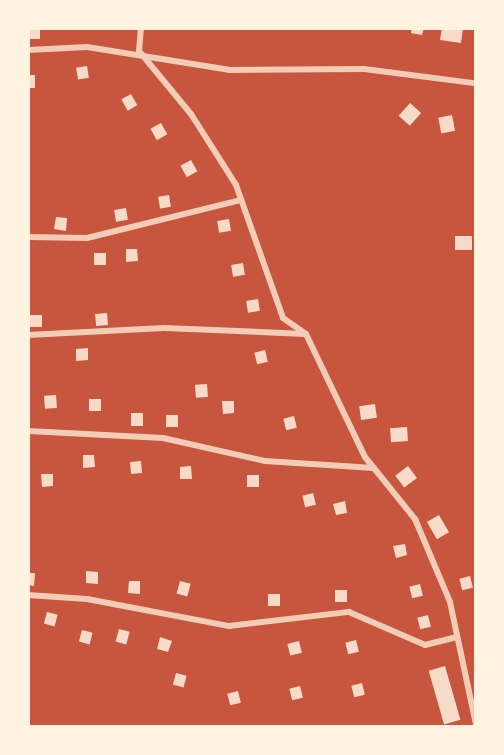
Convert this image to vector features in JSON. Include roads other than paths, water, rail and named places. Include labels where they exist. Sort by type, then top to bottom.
[{"type":"street","points":[[141,28],[139,51],[191,114],[240,200],[283,318],[306,334],[374,468],[416,519],[450,602],[476,724]]},
{"type":"street","points":[[28,50],[139,51],[230,70],[364,69],[474,83]]},
{"type":"street","points":[[28,237],[87,238],[240,200]]},
{"type":"street","points":[[28,335],[164,328],[306,334]]},
{"type":"street","points":[[28,431],[163,438],[265,461],[374,468]]},
{"type":"street","points":[[28,595],[87,599],[229,626],[349,612],[425,645],[456,637]]}]
